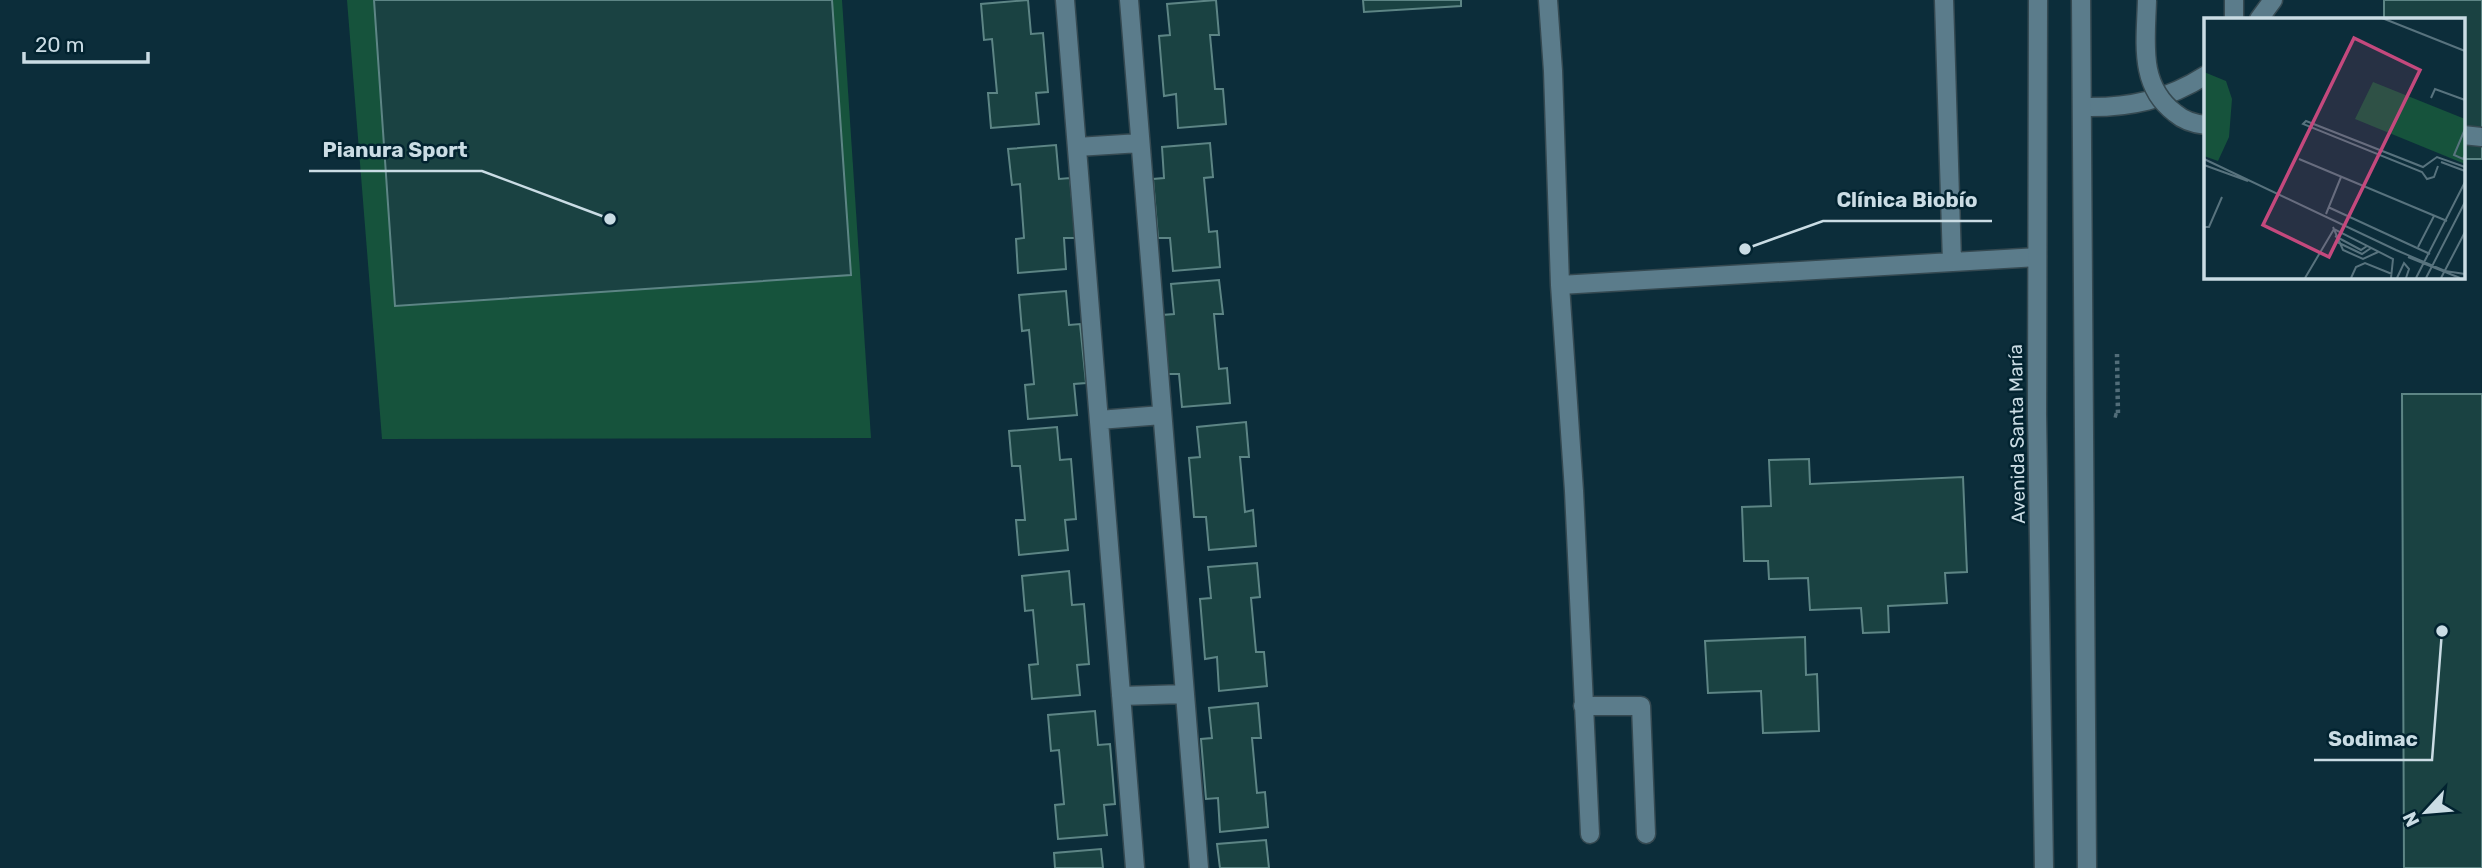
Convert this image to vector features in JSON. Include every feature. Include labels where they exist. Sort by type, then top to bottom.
[{"type":"main road","points":[[1065,0],[1135,868]]},
{"type":"main road","points":[[1129,0],[1199,868]]},
{"type":"main road","points":[[1548,0],[1560,285],[1574,491],[1590,834]]},
{"type":"main road","points":[[1944,0],[1952,262]]},
{"type":"main road","name":"Avenida Santa María","points":[[2038,0],[2037,257],[2044,868]]},
{"type":"main road","points":[[2081,0],[2084,107],[2087,868]]},
{"type":"main road","points":[[2147,0],[2147,73],[2165,106],[2181,118],[2204,124]]},
{"type":"main road","points":[[2234,0],[2234,18]]},
{"type":"main road","points":[[2260,18],[2273,0]]},
{"type":"main road","points":[[2084,107],[2114,108],[2144,103],[2167,96],[2204,76]]},
{"type":"main road","points":[[2464,135],[2482,137]]},
{"type":"main road","points":[[1077,147],[1140,143]]},
{"type":"main road","points":[[1560,285],[2037,257]]},
{"type":"main road","points":[[1099,421],[1163,415]]},
{"type":"main road","points":[[1121,696],[1185,694]]},
{"type":"main road","points":[[1583,706],[1641,706],[1646,834]]},
{"type":"green space","points":[[347,0],[842,0],[871,438],[382,439]]},
{"type":"building","points":[[374,0],[832,0],[851,275],[395,306]]},
{"type":"building","points":[[1028,0],[1031,34],[1043,33],[1048,92],[1036,93],[1039,124],[991,128],[988,93],[997,93],[992,39],[984,40],[981,4]]},
{"type":"building","points":[[1216,0],[1219,35],[1210,35],[1215,89],[1223,89],[1226,124],[1178,128],[1176,94],[1164,96],[1159,36],[1170,35],[1167,4]]},
{"type":"building","points":[[1363,0],[1461,0],[1461,6],[1364,12]]},
{"type":"building","points":[[2384,0],[2482,0],[2482,159],[2464,159],[2464,18],[2384,18]]},
{"type":"building","points":[[1210,143],[1213,177],[1204,178],[1209,232],[1217,231],[1220,267],[1173,271],[1170,238],[1158,238],[1153,179],[1164,178],[1162,147]]},
{"type":"building","points":[[1056,145],[1059,179],[1070,178],[1076,238],[1064,238],[1066,269],[1018,273],[1016,239],[1024,238],[1020,184],[1012,185],[1008,149]]},
{"type":"building","points":[[1219,280],[1223,314],[1214,314],[1219,369],[1227,368],[1230,403],[1182,407],[1179,374],[1168,374],[1162,315],[1174,314],[1171,284]]},
{"type":"building","points":[[1066,291],[1069,325],[1080,324],[1086,383],[1074,384],[1077,415],[1028,419],[1025,385],[1034,384],[1029,330],[1022,331],[1019,295]]},
{"type":"building","points":[[2402,394],[2482,394],[2482,868],[2404,868]]},
{"type":"building","points":[[1246,422],[1249,457],[1240,457],[1245,512],[1253,510],[1256,546],[1209,550],[1206,517],[1194,517],[1189,458],[1200,457],[1197,427]]},
{"type":"building","points":[[1057,427],[1060,460],[1071,459],[1076,519],[1065,520],[1068,550],[1019,555],[1016,520],[1025,520],[1020,466],[1012,466],[1009,431]]},
{"type":"building","points":[[1809,459],[1810,484],[1963,477],[1967,572],[1945,573],[1947,603],[1888,606],[1889,632],[1863,633],[1861,608],[1810,610],[1808,578],[1769,579],[1768,561],[1744,561],[1742,507],[1771,506],[1769,460]]},
{"type":"building","points":[[1257,563],[1260,597],[1251,598],[1256,652],[1264,652],[1267,686],[1219,691],[1217,657],[1205,659],[1200,599],[1211,598],[1208,567]]},
{"type":"building","points":[[1069,571],[1072,605],[1084,604],[1089,664],[1077,665],[1080,695],[1032,699],[1029,665],[1038,664],[1033,610],[1025,611],[1022,576]]},
{"type":"building","points":[[1805,637],[1806,675],[1817,674],[1819,731],[1763,733],[1761,691],[1708,693],[1705,641]]},
{"type":"building","points":[[1258,703],[1261,738],[1252,738],[1257,793],[1265,792],[1268,827],[1220,832],[1218,798],[1206,799],[1201,739],[1212,738],[1209,708]]},
{"type":"building","points":[[1095,711],[1098,745],[1110,744],[1115,804],[1104,805],[1107,835],[1058,839],[1055,805],[1064,804],[1059,750],[1051,751],[1048,715]]},
{"type":"building","points":[[1266,840],[1269,868],[1220,868],[1217,844]]},
{"type":"building","points":[[1101,849],[1103,868],[1055,868],[1054,853]]},
{"type":"place","name":"Pianura Sport","points":[[610,219]]},
{"type":"place","name":"Clínica Biobío","points":[[1745,249]]},
{"type":"place","name":"Sodimac","points":[[2442,631]]}]
